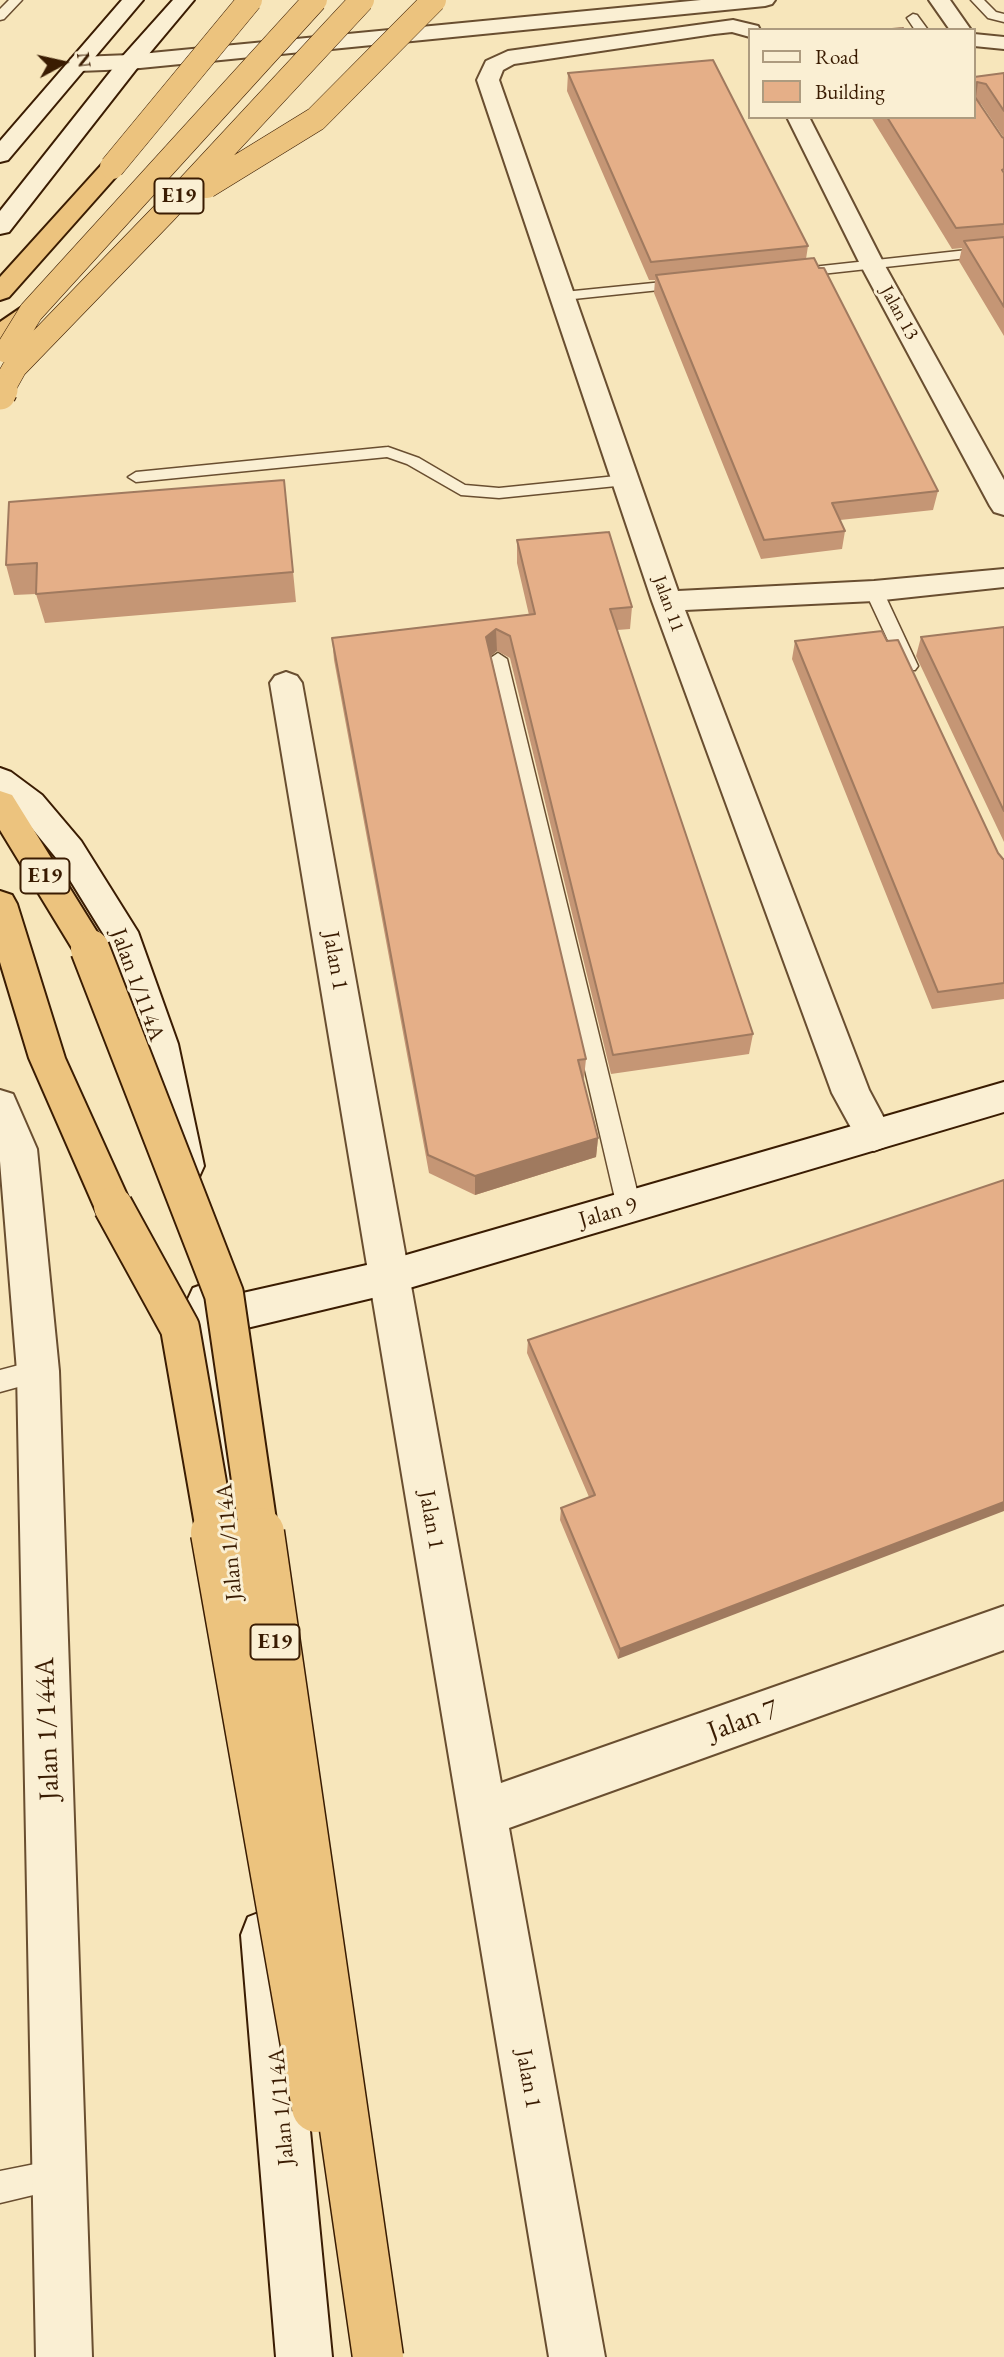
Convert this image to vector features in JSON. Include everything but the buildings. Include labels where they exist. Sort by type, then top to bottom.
[{"type":"highway","points":[[0,292],[112,167],[250,0]]},
{"type":"highway","name":"E19","points":[[0,362],[31,312],[315,0]]},
{"type":"highway","name":"E19","points":[[0,394],[15,366],[165,212],[362,0]]},
{"type":"highway","points":[[165,212],[316,119],[434,0]]},
{"type":"highway","points":[[0,334],[31,312]]},
{"type":"highway","name":"E19","points":[[0,803],[90,949],[224,1294],[378,2357]]},
{"type":"highway","name":"E19","points":[[0,904],[47,1058],[113,1206],[180,1328],[360,2357]]},
{"type":"highway","points":[[0,978],[47,1058]]},
{"type":"street","points":[[0,155],[133,0]]},
{"type":"street","points":[[0,227],[130,62],[184,0]]},
{"type":"street","points":[[79,64],[130,62],[765,0]]},
{"type":"street","points":[[939,0],[960,28]]},
{"type":"street","name":"Jalan 11","points":[[748,30],[733,26],[714,28],[508,58],[494,66],[488,80],[667,601],[851,1093],[874,1135]]},
{"type":"street","points":[[976,40],[1004,43]]},
{"type":"street","name":"Jalan 13","points":[[800,119],[872,264],[1004,506]]},
{"type":"street","points":[[667,601],[874,591],[1004,578]]},
{"type":"street","name":"Jalan 1","points":[[286,683],[577,2357]]},
{"type":"street","name":"Jalan 1/114A","points":[[0,780],[30,803],[69,850],[121,932],[160,1044],[185,1166],[210,1318],[304,2357]]},
{"type":"street","name":"Jalan 9","points":[[210,1318],[389,1277],[1004,1097]]},
{"type":"street","name":"Jalan 1/144A","points":[[0,1105],[18,1149],[19,1376],[60,2175],[64,2357]]},
{"type":"street","name":"Jalan 7","points":[[482,1814],[1004,1628]]},
{"type":"lane","points":[[0,16],[16,0]]},
{"type":"lane","points":[[977,0],[992,15],[1004,18]]},
{"type":"lane","points":[[914,18],[921,28]]},
{"type":"lane","points":[[783,274],[1004,250]]},
{"type":"lane","points":[[564,296],[704,282]]},
{"type":"lane","points":[[136,477],[388,452],[414,461],[461,490],[499,493],[626,480]]},
{"type":"lane","points":[[874,591],[915,680]]},
{"type":"lane","points":[[498,659],[629,1207]]},
{"type":"lane","points":[[0,2188],[60,2175]]}]
